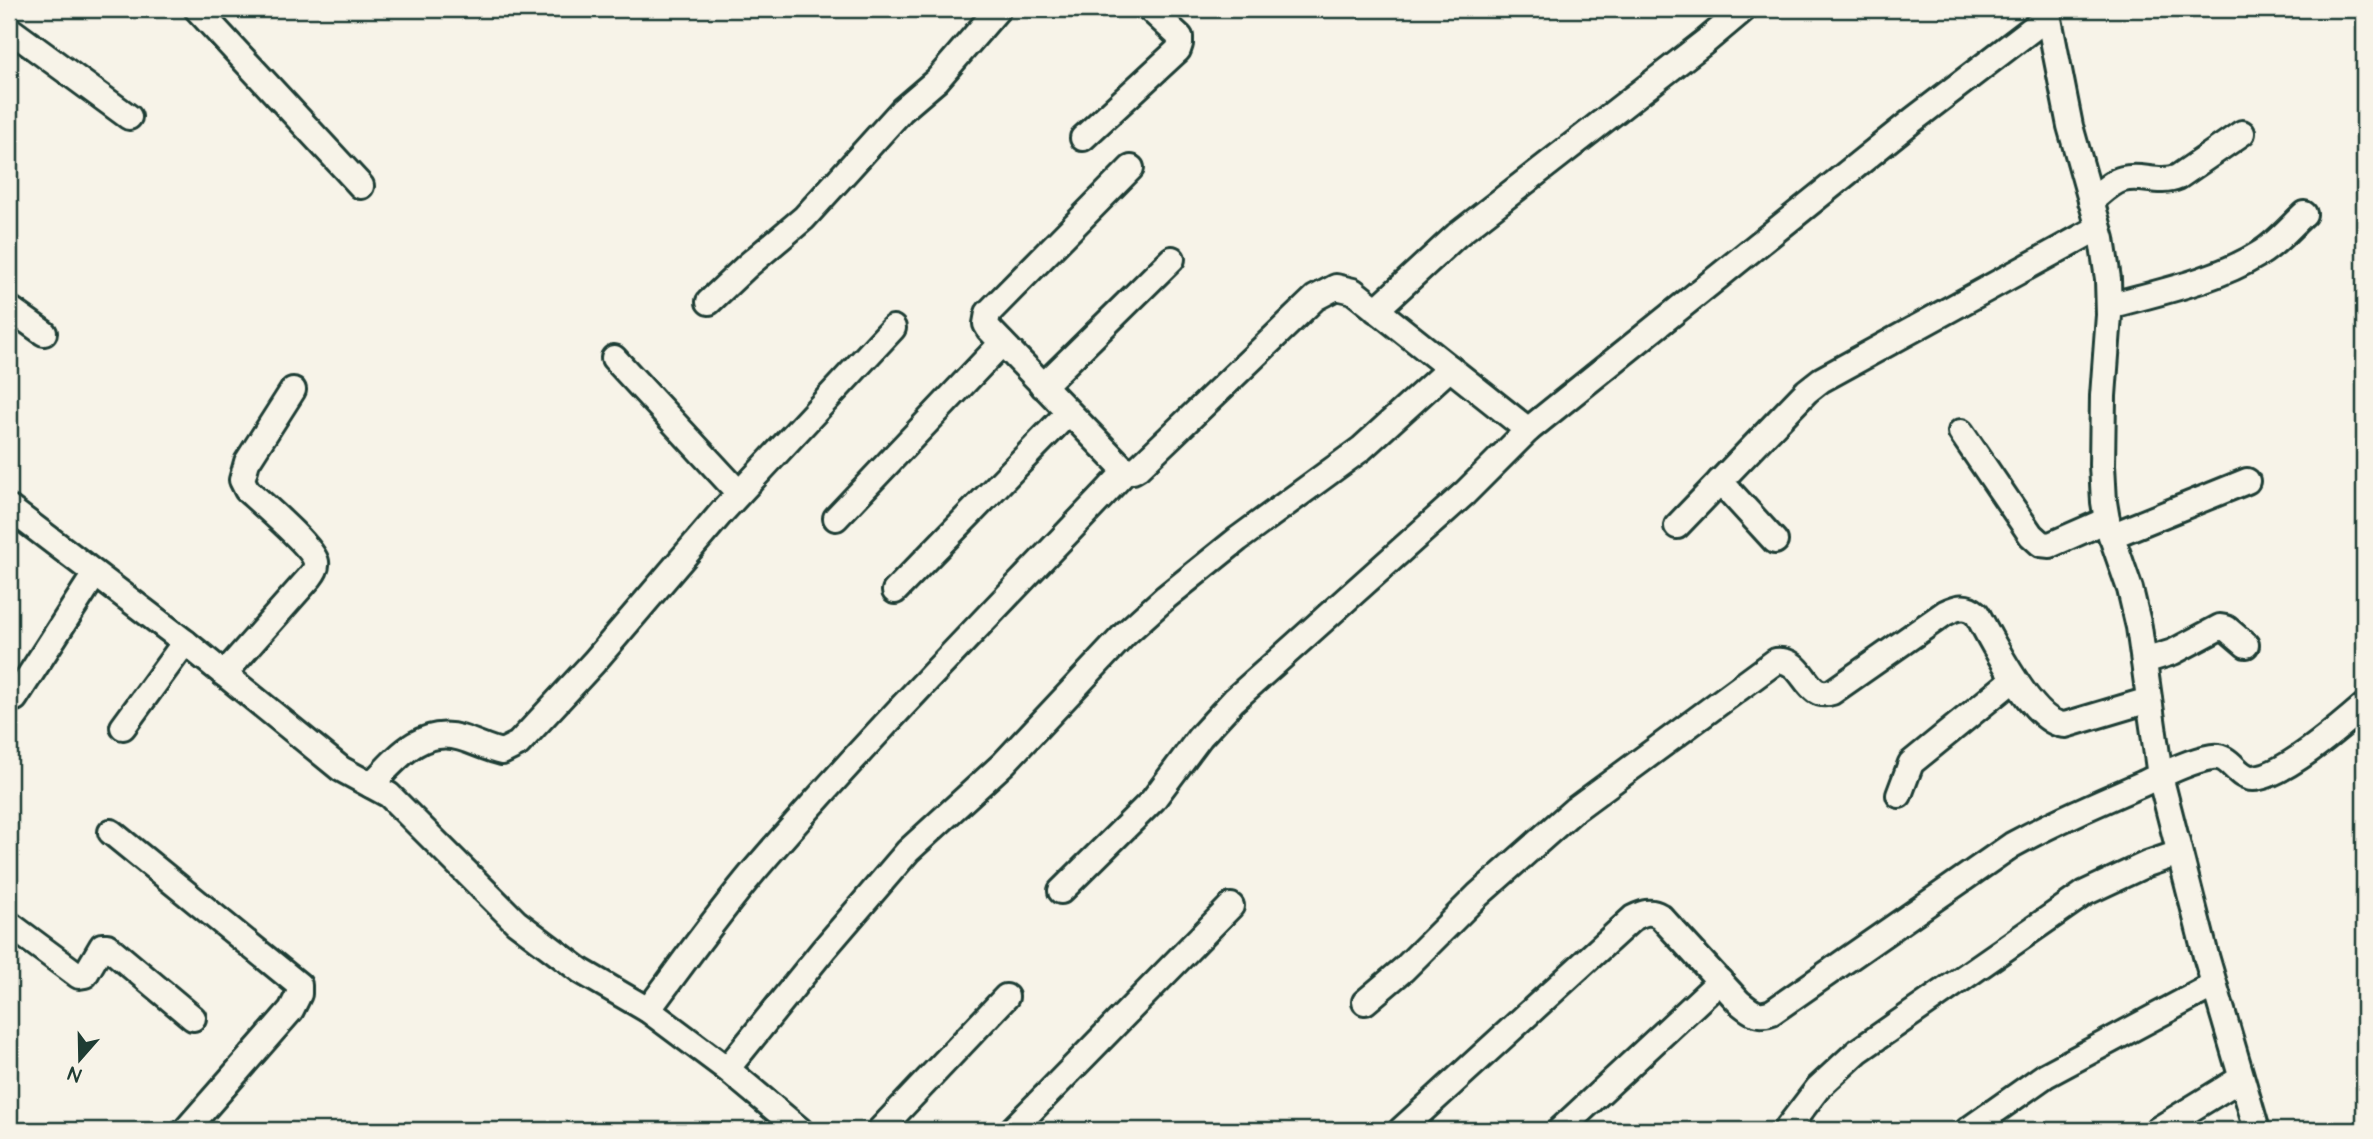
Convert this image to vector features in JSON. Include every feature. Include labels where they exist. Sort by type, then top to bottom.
[{"type":"street","points":[[197,9],[361,186]]},
{"type":"street","points":[[709,302],[804,218],[902,110],[937,80],[998,9]]},
{"type":"street","points":[[1083,138],[1178,50],[1180,37],[1150,9]]},
{"type":"street","points":[[1376,310],[1457,235],[1744,9]]},
{"type":"street","points":[[1061,891],[1153,800],[1200,737],[1234,700],[1465,493],[1528,430],[2048,13],[2070,126],[2098,228],[2108,279],[2102,465],[2104,502],[2109,528],[2136,614],[2160,776],[2214,985],[2257,1130]]},
{"type":"street","points":[[9,29],[130,117]]},
{"type":"street","points":[[2091,201],[2122,179],[2169,181],[2178,177],[2242,133]]},
{"type":"street","points":[[1131,168],[988,313],[986,324],[1068,413],[1127,470],[1138,468],[1315,298],[1336,287],[1353,291],[1528,430]]},
{"type":"street","points":[[2109,306],[2213,275],[2260,254],[2304,214]]},
{"type":"street","points":[[1678,526],[1807,391],[1821,380],[2098,228]]},
{"type":"street","points":[[1043,386],[1172,258]]},
{"type":"street","points":[[9,308],[44,333]]},
{"type":"street","points":[[371,785],[404,751],[427,737],[449,735],[502,752],[518,744],[594,662],[739,494],[893,328]]},
{"type":"street","points":[[836,518],[1002,343]]},
{"type":"street","points":[[614,358],[739,494]]},
{"type":"street","points":[[727,1069],[908,851],[1004,763],[1125,634],[1238,539],[1361,449],[1450,369]]},
{"type":"street","points":[[224,674],[310,578],[316,567],[316,562],[306,547],[247,490],[242,480],[247,463],[293,390]]},
{"type":"street","points":[[895,591],[1068,413]]},
{"type":"street","points":[[1961,432],[2038,543],[2050,545],[2109,528],[2247,481]]},
{"type":"street","points":[[648,1010],[753,872],[922,685],[1127,470]]},
{"type":"street","points":[[1720,481],[1775,541]]},
{"type":"street","points":[[9,510],[185,642],[341,769],[389,795],[516,922],[581,971],[648,1010],[727,1069],[800,1130]]},
{"type":"street","points":[[15,698],[95,574]]},
{"type":"street","points":[[1364,1002],[1404,969],[1478,895],[1574,810],[1776,661],[1789,662],[1814,690],[1826,694],[1945,613],[1967,607],[1977,614],[2014,679],[2047,718],[2059,725],[2149,700]]},
{"type":"street","points":[[2144,661],[2174,652],[2220,626],[2246,646]]},
{"type":"street","points":[[123,727],[185,642]]},
{"type":"street","points":[[1899,795],[1911,763],[2014,679]]},
{"type":"street","points":[[1401,1130],[1633,918],[1642,914],[1654,912],[1660,916],[1751,1012],[1764,1015],[2012,845],[2045,827],[2203,760],[2217,757],[2229,761],[2244,775],[2253,778],[2264,775],[2296,759],[2364,706]]},
{"type":"street","points":[[111,832],[299,985],[299,994],[291,1010],[186,1130]]},
{"type":"street","points":[[1786,1130],[1818,1088],[1858,1051],[2085,893],[2147,864],[2179,853]]},
{"type":"street","points":[[1012,1130],[1231,906]]},
{"type":"street","points":[[9,924],[79,976],[85,975],[102,946],[107,946],[193,1018]]},
{"type":"street","points":[[1560,1130],[1720,981]]},
{"type":"street","points":[[1968,1130],[2046,1075],[2214,985]]},
{"type":"street","points":[[880,1130],[1006,998]]},
{"type":"street","points":[[2157,1130],[2240,1079]]}]
